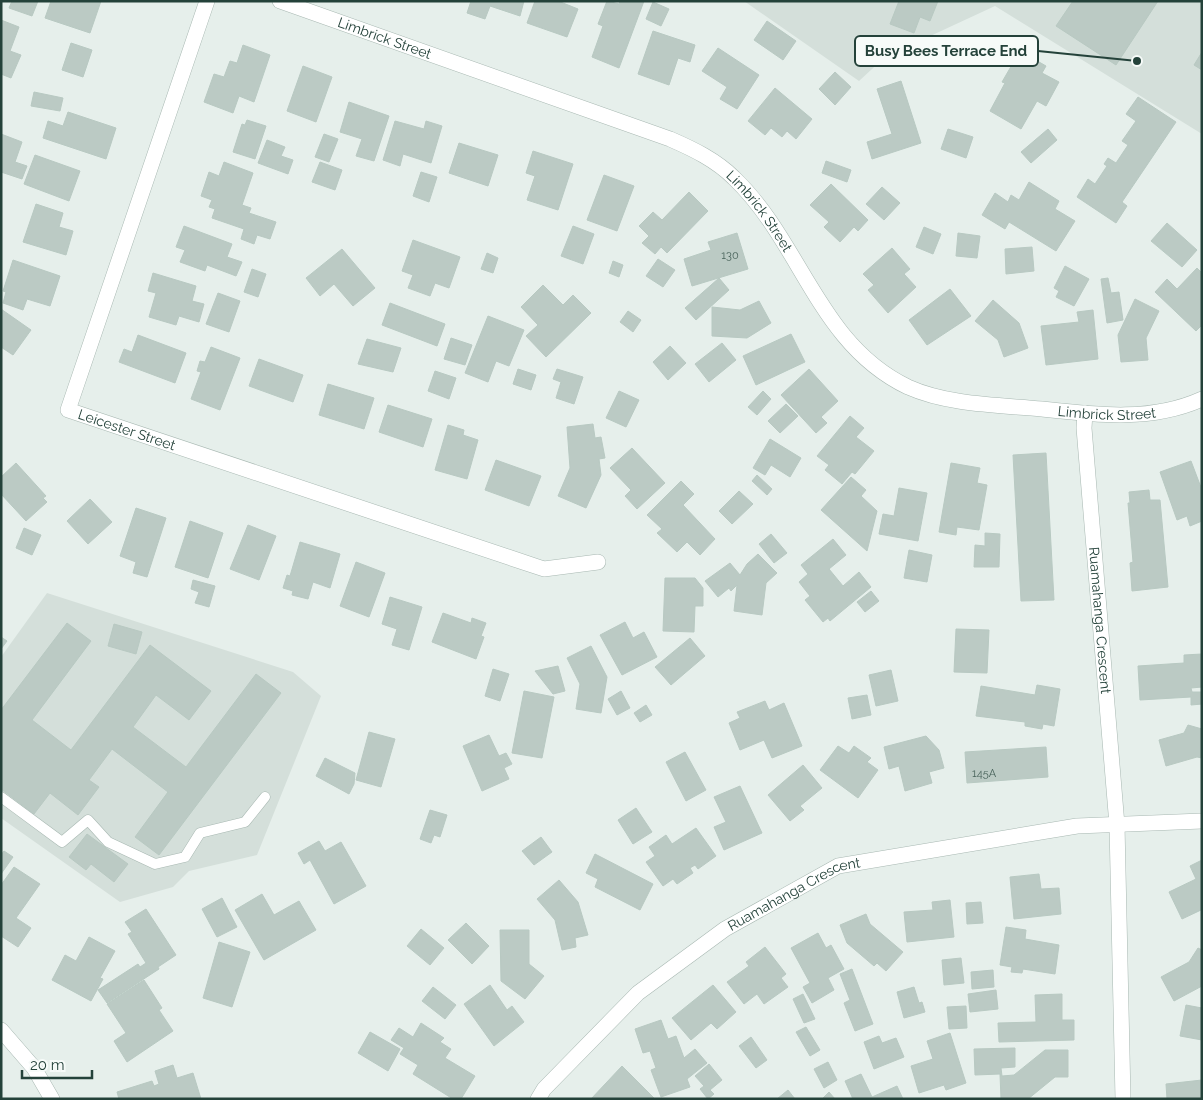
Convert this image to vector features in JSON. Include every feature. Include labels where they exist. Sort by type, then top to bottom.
[{"type":"street","name":"Leicester Street","points":[[208,1],[68,410],[544,569],[598,562]]},
{"type":"street","name":"Limbrick Street","points":[[280,1],[670,139],[703,154],[733,177],[755,200],[775,228],[834,324],[853,348],[882,372],[910,388],[946,398],[1085,414],[1156,413],[1181,409],[1202,399]]},
{"type":"street","name":"Ruamahanga Crescent","points":[[1085,414],[1084,428],[1117,825],[1123,1099]]},
{"type":"street","points":[[1117,825],[1202,821]]},
{"type":"street","name":"Ruamahanga Crescent","points":[[538,1099],[544,1089],[638,993],[725,929],[838,866],[1077,826],[1117,825]]},
{"type":"street","points":[[1,1030],[34,1068],[52,1099]]},
{"type":"lane","points":[[1,797],[62,842],[88,820],[108,842],[155,864],[185,857],[200,833],[245,822],[265,797]]},
{"type":"shaded area","points":[[744,1],[1202,1],[1202,134],[995,6],[885,57],[859,81]]},
{"type":"shaded area","points":[[47,593],[293,672],[321,696],[257,855],[189,871],[173,887],[120,902],[1,818],[1,657]]},
{"type":"building","points":[[12,1],[38,1],[32,16],[9,8]]},
{"type":"building","points":[[51,1],[101,1],[90,33],[45,18]]},
{"type":"building","points":[[471,1],[524,1],[520,16],[490,6],[485,19],[467,13]]},
{"type":"building","points":[[535,1],[558,1],[578,9],[567,37],[527,23]]},
{"type":"building","points":[[607,1],[619,4],[620,1],[644,1],[619,68],[592,57],[603,26],[598,24]]},
{"type":"building","points":[[899,1],[938,1],[930,21],[920,17],[914,33],[890,24]]},
{"type":"building","points":[[1073,1],[1158,1],[1116,65],[1056,26]]},
{"type":"building","points":[[653,2],[669,9],[661,26],[646,19]]},
{"type":"building","points":[[1,20],[19,27],[10,51],[21,55],[11,78],[1,74]]},
{"type":"building","points":[[767,21],[796,41],[783,60],[754,40]]},
{"type":"building","points":[[653,31],[695,45],[690,62],[678,58],[669,85],[638,74]]},
{"type":"building","points":[[71,43],[92,50],[83,77],[62,70]]},
{"type":"building","points":[[243,45],[270,55],[254,102],[239,96],[233,113],[204,102],[214,74],[224,77],[230,61],[237,63]]},
{"type":"building","points":[[718,48],[759,75],[737,109],[720,99],[727,87],[702,71]]},
{"type":"building","points":[[1020,51],[1046,66],[1042,73],[1059,82],[1046,106],[1037,101],[1021,129],[990,111],[1005,83],[1002,82]]},
{"type":"building","points":[[1202,52],[1202,70],[1194,65]]},
{"type":"building","points":[[303,66],[332,77],[316,122],[287,111]]},
{"type":"building","points":[[835,72],[851,87],[835,105],[819,89]]},
{"type":"building","points":[[901,81],[921,143],[872,159],[867,142],[892,134],[877,89]]},
{"type":"building","points":[[775,88],[812,119],[796,139],[787,131],[782,137],[771,128],[765,135],[748,121]]},
{"type":"building","points":[[34,92],[63,98],[60,111],[31,106]]},
{"type":"building","points":[[1138,97],[1176,122],[1122,202],[1127,206],[1116,223],[1077,197],[1088,179],[1095,184],[1107,166],[1104,164],[1108,158],[1116,163],[1128,145],[1122,141],[1136,121],[1126,114]]},
{"type":"building","points":[[349,102],[389,116],[374,161],[356,156],[362,139],[340,132]]},
{"type":"building","points":[[68,112],[116,128],[106,159],[43,138],[48,121],[63,126]]},
{"type":"building","points":[[247,120],[266,126],[255,159],[233,152],[242,124],[245,125]]},
{"type":"building","points":[[395,121],[424,129],[426,121],[442,126],[431,163],[403,154],[400,166],[383,160]]},
{"type":"building","points":[[948,129],[973,137],[966,158],[941,149]]},
{"type":"building","points":[[1048,129],[1057,140],[1031,163],[1021,152]]},
{"type":"building","points":[[1,134],[22,142],[15,162],[27,166],[22,179],[1,172]]},
{"type":"building","points":[[324,134],[338,139],[329,162],[315,157]]},
{"type":"building","points":[[267,140],[285,147],[281,156],[293,160],[288,174],[258,163]]},
{"type":"building","points":[[459,143],[498,155],[488,186],[449,173]]},
{"type":"building","points":[[533,151],[573,164],[558,210],[527,200],[535,176],[526,173]]},
{"type":"building","points":[[35,155],[80,171],[69,201],[24,184]]},
{"type":"building","points":[[826,161],[851,170],[847,182],[822,173]]},
{"type":"building","points":[[224,162],[253,173],[242,205],[251,208],[249,213],[276,222],[270,239],[257,235],[254,244],[241,239],[244,229],[212,218],[215,209],[209,207],[212,200],[201,196],[209,172],[219,176]]},
{"type":"building","points":[[320,162],[342,170],[335,190],[312,182]]},
{"type":"building","points":[[421,172],[437,177],[429,202],[413,196]]},
{"type":"building","points":[[604,175],[634,186],[617,231],[587,220]]},
{"type":"building","points":[[1029,182],[1059,201],[1055,209],[1075,221],[1056,251],[1009,222],[1005,229],[982,215],[995,193],[1008,202],[1011,195],[1019,200]]},
{"type":"building","points":[[831,184],[868,220],[858,231],[854,227],[840,242],[824,227],[829,222],[810,205]]},
{"type":"building","points":[[882,187],[900,203],[884,220],[866,204]]},
{"type":"building","points":[[689,192],[708,211],[667,253],[661,247],[655,254],[642,243],[649,236],[639,226],[653,212],[662,220]]},
{"type":"building","points":[[36,204],[63,213],[59,227],[73,231],[66,255],[23,242]]},
{"type":"building","points":[[1167,223],[1197,250],[1182,267],[1151,241]]},
{"type":"building","points":[[184,226],[232,244],[227,257],[242,262],[236,276],[207,265],[205,271],[180,262],[185,250],[176,247]]},
{"type":"building","points":[[573,226],[594,234],[583,264],[561,256]]},
{"type":"building","points":[[924,227],[941,234],[933,254],[916,247]]},
{"type":"building","points":[[737,233],[748,269],[692,286],[684,259],[711,250],[708,242]]},
{"type":"building","points":[[958,233],[980,236],[977,258],[956,256]]},
{"type":"building","points":[[413,240],[460,257],[449,288],[435,283],[430,296],[408,288],[413,275],[402,271]]},
{"type":"building","points":[[1032,247],[1034,271],[1006,274],[1005,249]]},
{"type":"building","points":[[892,248],[910,269],[904,274],[916,287],[888,313],[868,290],[874,285],[863,274]]},
{"type":"building","points":[[342,249],[375,288],[353,306],[334,284],[320,296],[306,278]]},
{"type":"building","points":[[487,253],[498,258],[493,273],[481,269]]},
{"type":"building","points":[[658,259],[675,270],[663,287],[646,276]]},
{"type":"building","points":[[13,260],[60,276],[50,306],[27,299],[23,310],[3,303],[6,292],[3,291]]},
{"type":"building","points":[[613,261],[623,265],[619,277],[609,273]]},
{"type":"building","points":[[1065,266],[1089,279],[1074,306],[1056,297],[1059,291],[1054,288]]},
{"type":"building","points":[[1197,268],[1202,273],[1202,325],[1196,331],[1155,292],[1167,279],[1177,289]]},
{"type":"building","points":[[252,269],[266,274],[258,297],[244,292]]},
{"type":"building","points":[[153,273],[196,286],[192,301],[204,304],[199,322],[179,316],[176,325],[149,317],[156,293],[148,291]]},
{"type":"building","points":[[719,278],[729,290],[696,320],[685,308]]},
{"type":"building","points":[[1108,278],[1111,293],[1119,292],[1123,320],[1107,323],[1101,279]]},
{"type":"building","points":[[543,285],[563,305],[573,295],[591,313],[546,357],[526,336],[538,325],[521,307]]},
{"type":"building","points":[[950,289],[971,316],[927,345],[909,320]]},
{"type":"building","points":[[218,293],[240,301],[229,332],[206,324]]},
{"type":"building","points":[[1135,299],[1159,311],[1146,338],[1148,360],[1121,362],[1118,335]]},
{"type":"building","points":[[993,300],[1019,323],[1028,348],[1004,357],[998,340],[975,321]]},
{"type":"building","points":[[759,301],[771,323],[747,338],[712,336],[712,307],[740,310]]},
{"type":"building","points":[[390,303],[445,324],[437,346],[382,325]]},
{"type":"building","points":[[1,309],[31,330],[13,355],[1,347]]},
{"type":"building","points":[[1093,310],[1098,359],[1046,365],[1041,326],[1079,322],[1077,312]]},
{"type":"building","points":[[628,311],[641,320],[633,332],[620,322]]},
{"type":"building","points":[[488,316],[524,330],[509,366],[496,361],[488,382],[465,373]]},
{"type":"building","points":[[791,334],[805,362],[756,385],[743,356]]},
{"type":"building","points":[[138,335],[186,353],[175,383],[119,362],[124,349],[132,352]]},
{"type":"building","points":[[451,338],[472,345],[465,365],[444,359]]},
{"type":"building","points":[[367,339],[401,348],[393,372],[358,364]]},
{"type":"building","points":[[722,343],[736,360],[709,382],[695,364]]},
{"type":"building","points":[[670,346],[686,363],[668,380],[653,362]]},
{"type":"building","points":[[211,347],[240,358],[220,410],[191,399],[201,372],[197,371],[200,361],[205,362]]},
{"type":"building","points":[[259,359],[303,375],[293,402],[249,386]]},
{"type":"building","points":[[518,369],[536,375],[531,390],[513,384]]},
{"type":"building","points":[[557,369],[583,377],[574,404],[556,398],[561,382],[553,379]]},
{"type":"building","points":[[809,369],[838,401],[821,417],[827,423],[816,433],[781,395]]},
{"type":"building","points":[[435,371],[456,378],[449,399],[428,391]]},
{"type":"building","points":[[328,384],[374,398],[364,429],[319,415]]},
{"type":"building","points":[[619,391],[639,400],[626,427],[606,418]]},
{"type":"building","points":[[763,391],[771,399],[757,415],[748,407]]},
{"type":"building","points":[[786,404],[798,416],[780,433],[768,421]]},
{"type":"building","points":[[388,405],[432,419],[423,447],[379,432]]},
{"type":"building","points":[[850,416],[864,428],[856,437],[874,451],[855,474],[852,472],[842,484],[825,470],[829,465],[817,456]]},
{"type":"building","points":[[593,424],[595,438],[601,437],[605,458],[599,459],[601,475],[586,508],[558,496],[570,468],[567,427]]},
{"type":"building","points":[[448,425],[464,430],[463,435],[478,440],[467,479],[435,470]]},
{"type":"building","points":[[770,439],[801,458],[790,477],[771,465],[765,475],[753,468]]},
{"type":"building","points":[[632,448],[665,483],[637,509],[625,496],[631,490],[610,468]]},
{"type":"building","points":[[1046,453],[1054,600],[1021,601],[1013,455]]},
{"type":"building","points":[[496,460],[541,476],[529,506],[485,490]]},
{"type":"building","points":[[1191,461],[1202,490],[1202,521],[1190,526],[1187,516],[1177,520],[1160,472]]},
{"type":"building","points":[[16,463],[46,496],[43,498],[47,502],[26,521],[1,494],[1,477]]},
{"type":"building","points":[[951,463],[980,468],[977,483],[987,485],[979,530],[957,527],[956,535],[939,532]]},
{"type":"building","points":[[757,475],[772,489],[767,495],[752,481]]},
{"type":"building","points":[[851,477],[866,490],[861,496],[877,511],[867,551],[821,510]]},
{"type":"building","points":[[681,481],[694,494],[683,505],[715,539],[700,555],[687,542],[677,552],[657,533],[662,529],[647,515]]},
{"type":"building","points":[[899,488],[927,493],[918,541],[879,534],[883,514],[894,516]]},
{"type":"building","points":[[1149,490],[1150,500],[1160,500],[1168,587],[1132,591],[1130,563],[1133,562],[1128,503],[1130,503],[1129,492]]},
{"type":"building","points":[[739,491],[753,504],[732,524],[719,511]]},
{"type":"building","points":[[90,499],[112,522],[88,544],[67,521]]},
{"type":"building","points":[[136,508],[166,518],[147,577],[133,573],[136,562],[120,556]]},
{"type":"building","points":[[190,521],[223,533],[208,578],[175,567]]},
{"type":"building","points":[[248,525],[276,536],[259,580],[230,569]]},
{"type":"building","points":[[24,528],[41,535],[32,555],[16,548]]},
{"type":"building","points":[[985,533],[1000,534],[999,567],[974,567],[975,545],[985,546]]},
{"type":"building","points":[[771,534],[787,553],[774,563],[759,544]]},
{"type":"building","points":[[833,539],[846,555],[829,569],[843,586],[859,572],[871,587],[830,621],[828,618],[823,622],[805,600],[810,596],[799,582],[808,574],[801,565]]},
{"type":"building","points":[[300,542],[340,554],[330,588],[313,582],[308,599],[292,595],[293,591],[283,588],[287,575],[290,576]]},
{"type":"building","points":[[909,550],[932,555],[927,582],[904,578]]},
{"type":"building","points":[[758,554],[777,573],[766,583],[762,615],[734,611],[737,585],[731,591],[729,588],[718,597],[705,581],[730,563],[740,575],[747,564]]},
{"type":"building","points":[[356,562],[385,573],[369,617],[340,606]]},
{"type":"building","points":[[665,578],[695,578],[703,588],[703,606],[695,606],[694,632],[663,631]]},
{"type":"building","points":[[193,580],[215,586],[209,607],[195,603],[199,592],[191,589]]},
{"type":"building","points":[[871,591],[879,601],[865,612],[857,602]]},
{"type":"building","points":[[390,597],[422,607],[409,650],[392,645],[397,629],[382,624]]},
{"type":"building","points":[[443,613],[471,623],[472,618],[486,623],[481,636],[484,637],[476,659],[432,642]]},
{"type":"building","points":[[625,622],[633,638],[644,632],[657,657],[622,675],[600,635]]},
{"type":"building","points":[[67,623],[91,641],[32,720],[71,750],[150,645],[211,691],[189,720],[156,695],[133,727],[186,767],[256,674],[281,693],[159,855],[135,837],[168,792],[112,749],[89,780],[99,787],[78,815],[50,793],[34,814],[1,789],[1,710]]},
{"type":"building","points":[[114,624],[142,632],[136,654],[108,646]]},
{"type":"building","points":[[956,629],[989,630],[987,673],[954,672]]},
{"type":"building","points":[[1,637],[7,641],[1,649]]},
{"type":"building","points":[[690,638],[705,656],[671,685],[655,667]]},
{"type":"building","points":[[591,646],[607,677],[601,713],[576,709],[580,684],[567,658]]},
{"type":"building","points":[[1202,654],[1202,687],[1191,688],[1192,692],[1202,692],[1202,704],[1191,705],[1191,697],[1140,700],[1138,666],[1184,663],[1184,655]]},
{"type":"building","points":[[558,666],[565,691],[553,694],[535,671]]},
{"type":"building","points":[[493,669],[509,674],[500,701],[485,696]]},
{"type":"building","points":[[891,670],[898,701],[876,706],[869,675]]},
{"type":"building","points":[[1037,685],[1060,689],[1054,726],[1043,724],[1042,729],[1025,726],[1025,722],[976,716],[981,686],[1035,695]]},
{"type":"building","points":[[524,691],[554,697],[542,758],[512,753]]},
{"type":"building","points":[[621,691],[630,708],[617,715],[608,699]]},
{"type":"building","points":[[867,695],[871,715],[852,719],[848,698]]},
{"type":"building","points":[[765,701],[769,710],[784,703],[802,746],[772,758],[764,740],[740,750],[729,723],[740,718],[737,712]]},
{"type":"building","points":[[646,705],[652,715],[640,722],[634,713]]},
{"type":"building","points":[[1188,725],[1202,729],[1202,758],[1197,757],[1166,766],[1159,740],[1184,733]]},
{"type":"building","points":[[369,732],[395,739],[381,787],[356,780]]},
{"type":"building","points":[[489,735],[499,756],[506,753],[512,764],[504,768],[509,779],[482,791],[463,746]]},
{"type":"building","points":[[926,736],[939,750],[944,768],[929,772],[932,783],[905,791],[899,766],[889,769],[884,747]]},
{"type":"building","points":[[838,746],[849,753],[854,746],[871,758],[867,762],[878,770],[858,798],[820,770]]},
{"type":"building","points":[[1046,747],[1048,777],[967,783],[965,752]]},
{"type":"building","points":[[685,752],[706,790],[686,801],[666,762]]},
{"type":"building","points":[[325,758],[355,773],[354,784],[349,794],[316,776]]},
{"type":"building","points":[[803,765],[822,788],[800,806],[804,810],[790,821],[768,795]]},
{"type":"building","points":[[740,786],[762,833],[724,850],[714,827],[726,822],[714,797]]},
{"type":"building","points":[[636,808],[652,832],[633,844],[618,820]]},
{"type":"building","points":[[430,810],[447,815],[440,837],[434,835],[431,843],[420,839]]},
{"type":"building","points":[[696,828],[716,856],[698,869],[695,865],[690,868],[693,873],[677,884],[673,879],[663,886],[646,862],[655,856],[649,847],[666,835],[672,844]]},
{"type":"building","points":[[87,834],[128,864],[114,882],[91,864],[86,870],[69,857]]},
{"type":"building","points":[[541,837],[552,852],[534,865],[522,851]]},
{"type":"building","points":[[319,841],[325,851],[341,842],[366,886],[334,904],[310,860],[304,864],[298,853]]},
{"type":"building","points":[[4,851],[13,857],[1,874],[1,855]]},
{"type":"building","points":[[595,854],[653,884],[640,910],[595,887],[598,879],[586,873]]},
{"type":"building","points":[[1202,860],[1201,910],[1182,919],[1169,892],[1196,879],[1190,866]]},
{"type":"building","points":[[14,867],[40,884],[16,918],[31,928],[18,947],[1,936],[1,885]]},
{"type":"building","points":[[1039,874],[1041,889],[1059,888],[1061,914],[1014,919],[1010,877]]},
{"type":"building","points":[[559,880],[578,902],[588,935],[575,938],[576,947],[562,950],[555,920],[537,899]]},
{"type":"building","points":[[262,894],[274,915],[299,901],[316,930],[264,960],[235,910]]},
{"type":"building","points":[[222,898],[237,927],[217,937],[202,909]]},
{"type":"building","points":[[950,900],[954,937],[907,942],[904,912],[933,910],[932,902]]},
{"type":"building","points":[[981,902],[983,923],[967,924],[966,903]]},
{"type":"building","points":[[146,909],[176,955],[158,967],[159,969],[107,1003],[98,990],[138,964],[140,967],[146,963],[128,934],[132,932],[125,922]]},
{"type":"building","points":[[866,914],[870,924],[903,952],[886,971],[877,963],[874,966],[847,943],[840,925]]},
{"type":"building","points":[[466,923],[489,946],[472,964],[448,940]]},
{"type":"building","points":[[1006,927],[1026,930],[1025,939],[1059,945],[1055,974],[1023,969],[1022,973],[1011,972],[1012,967],[1000,965]]},
{"type":"building","points":[[421,929],[444,948],[430,965],[407,946]]},
{"type":"building","points":[[500,930],[529,930],[529,964],[544,976],[525,999],[501,981]]},
{"type":"building","points":[[818,933],[826,948],[831,945],[844,969],[828,978],[834,990],[812,1003],[803,987],[810,983],[791,948]]},
{"type":"building","points":[[89,937],[115,951],[100,978],[103,979],[91,1001],[52,980],[65,955],[76,961]]},
{"type":"building","points":[[219,942],[250,952],[232,1007],[203,998]]},
{"type":"building","points":[[765,947],[786,974],[781,978],[788,987],[764,1004],[757,994],[744,1004],[727,982],[749,966],[746,962]]},
{"type":"building","points":[[1198,948],[1202,950],[1202,986],[1174,1001],[1161,977],[1189,962]]},
{"type":"building","points":[[961,958],[964,983],[944,985],[942,960]]},
{"type":"building","points":[[852,969],[873,1024],[855,1031],[844,1003],[850,1000],[840,974]]},
{"type":"building","points":[[993,970],[994,987],[972,989],[971,972]]},
{"type":"building","points":[[144,980],[162,1008],[159,1010],[173,1031],[127,1062],[114,1041],[126,1033],[107,1004]]},
{"type":"building","points":[[490,985],[507,1010],[512,1006],[524,1022],[494,1046],[464,1004]]},
{"type":"building","points":[[713,985],[736,1012],[717,1029],[711,1023],[691,1040],[672,1018]]},
{"type":"building","points":[[433,987],[456,1005],[445,1019],[422,1001]]},
{"type":"building","points":[[914,987],[919,1003],[922,1002],[925,1012],[904,1018],[897,992]]},
{"type":"building","points":[[996,990],[998,1009],[970,1012],[968,994]]},
{"type":"building","points":[[803,994],[815,1019],[804,1023],[793,999]]},
{"type":"building","points":[[1062,994],[1062,1020],[1074,1020],[1074,1040],[999,1042],[998,1023],[1036,1022],[1035,995]]},
{"type":"building","points":[[1186,1005],[1202,1008],[1202,1040],[1180,1036]]},
{"type":"building","points":[[966,1006],[967,1028],[949,1029],[947,1007]]},
{"type":"building","points":[[661,1020],[668,1039],[676,1036],[684,1058],[695,1049],[707,1063],[687,1079],[690,1087],[661,1097],[651,1070],[656,1068],[650,1051],[643,1053],[635,1029]]},
{"type":"building","points":[[421,1023],[444,1038],[440,1042],[451,1049],[445,1058],[475,1076],[461,1099],[453,1099],[413,1074],[418,1065],[400,1054],[404,1048],[391,1040],[399,1028],[413,1037]]},
{"type":"building","points":[[806,1027],[820,1050],[810,1056],[796,1032]]},
{"type":"building","points":[[370,1032],[400,1049],[388,1071],[358,1053]]},
{"type":"building","points":[[950,1033],[966,1083],[946,1090],[944,1085],[919,1093],[911,1066],[933,1059],[927,1041]]},
{"type":"building","points":[[879,1036],[882,1043],[896,1038],[904,1057],[874,1069],[864,1042]]},
{"type":"building","points":[[751,1037],[767,1060],[756,1068],[739,1046]]},
{"type":"building","points":[[1015,1048],[1015,1067],[1001,1068],[1002,1076],[1014,1075],[1045,1050],[1068,1050],[1068,1077],[1055,1077],[1028,1099],[1001,1099],[1000,1074],[975,1075],[974,1049]]},
{"type":"building","points":[[828,1062],[837,1080],[824,1088],[814,1069]]},
{"type":"building","points":[[709,1064],[722,1080],[710,1090],[714,1094],[708,1099],[700,1089],[704,1086],[695,1076]]},
{"type":"building","points":[[173,1065],[177,1078],[193,1073],[201,1099],[119,1099],[117,1092],[152,1081],[154,1086],[159,1084],[155,1071]]},
{"type":"building","points":[[622,1066],[655,1099],[591,1099]]},
{"type":"building","points":[[861,1074],[872,1097],[897,1086],[903,1099],[853,1099],[845,1081]]},
{"type":"building","points":[[1202,1080],[1202,1099],[1167,1099],[1166,1084]]},
{"type":"building","points":[[788,1090],[795,1099],[777,1099]]},
{"type":"building","points":[[829,1092],[835,1099],[822,1099]]},
{"type":"place","name":"Busy Bees Terrace End","points":[[1137,61]]}]
